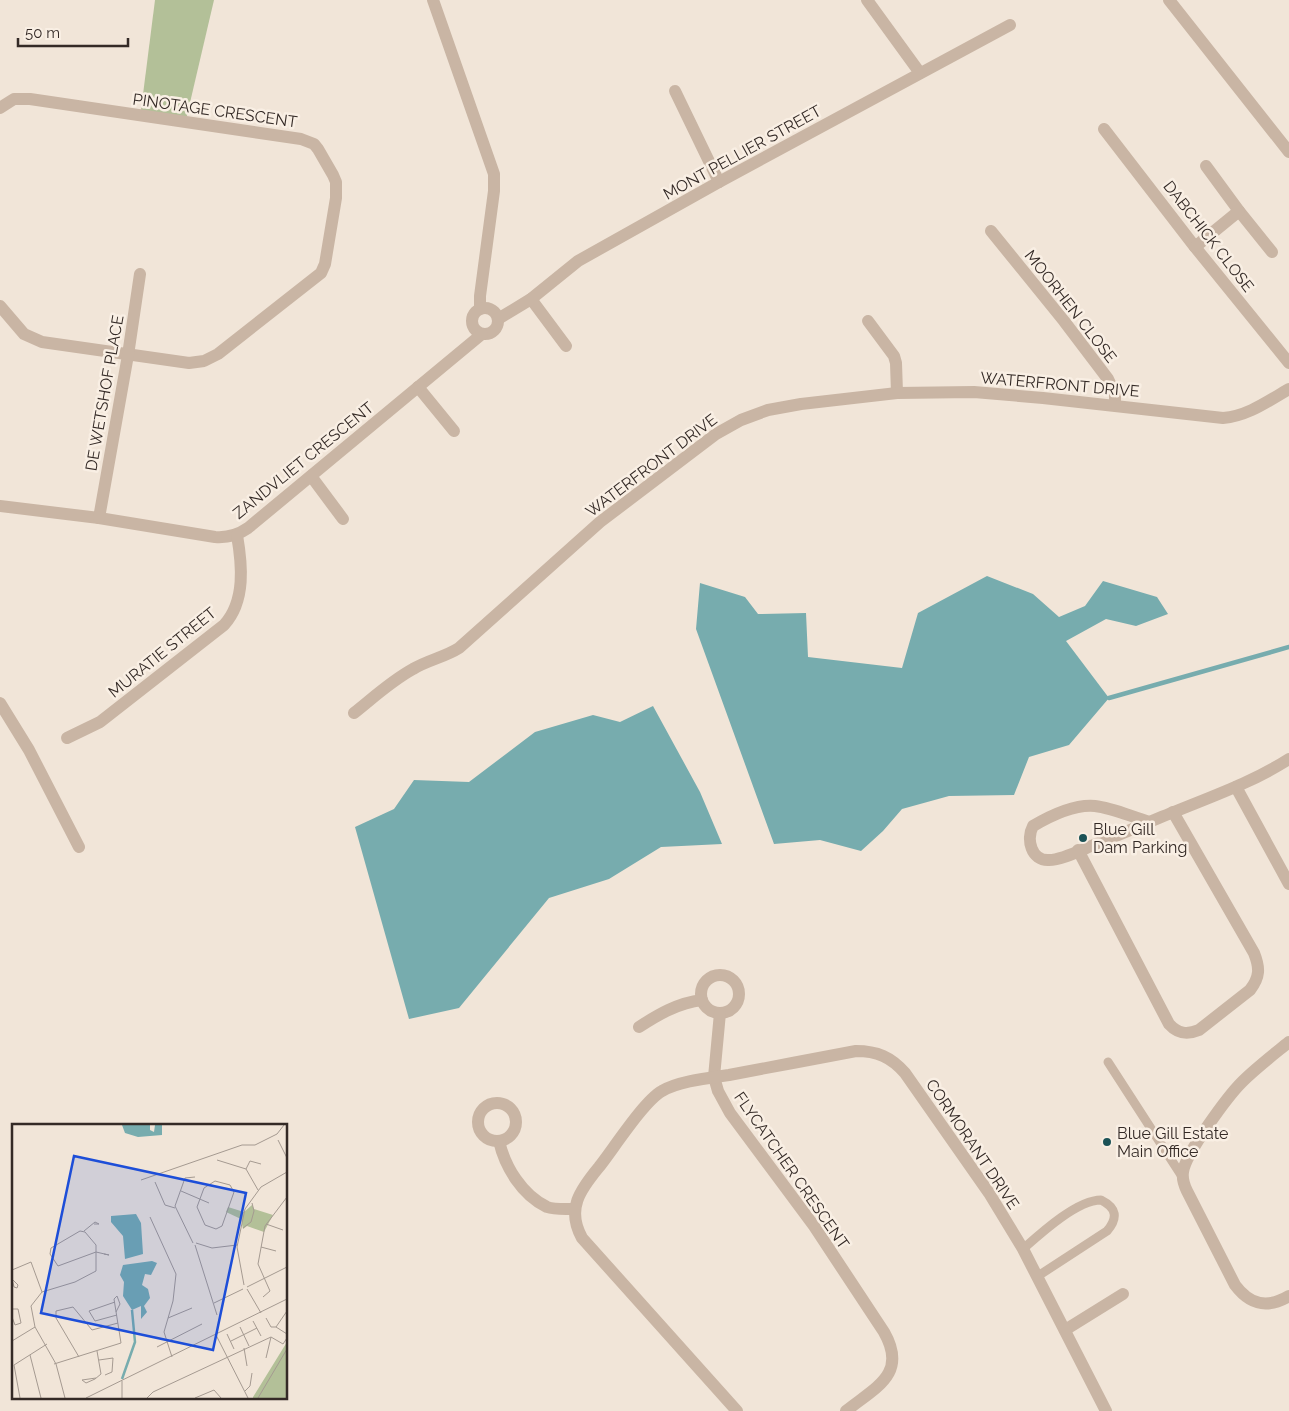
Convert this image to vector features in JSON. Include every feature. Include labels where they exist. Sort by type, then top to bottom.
[{"type":"street","points":[[433,0],[494,174],[494,191],[480,296],[480,309]]},
{"type":"street","points":[[867,0],[920,73]]},
{"type":"street","points":[[1169,0],[1289,152]]},
{"type":"street","name":"MONT PELLIER STREET","points":[[498,319],[531,299],[578,261],[719,182],[1010,25]]},
{"type":"street","points":[[675,91],[719,182]]},
{"type":"street","name":"PINOTAGE CRESCENT","points":[[0,108],[14,99],[30,99],[301,139],[314,144],[318,149],[333,175],[337,189],[325,264],[318,276],[218,354],[204,361],[189,363],[35,340],[24,334],[0,306]]},
{"type":"street","name":"DABCHICK CLOSE","points":[[1104,129],[1195,247],[1289,363]]},
{"type":"street","points":[[1206,166],[1272,252]]},
{"type":"street","points":[[1195,247],[1239,211]]},
{"type":"street","name":"MOORHEN CLOSE","points":[[991,231],[1108,379],[1115,394],[1116,405]]},
{"type":"street","name":"DE WETSHOF PLACE","points":[[99,518],[128,355],[140,274]]},
{"type":"street","points":[[531,299],[566,346]]},
{"type":"street","points":[[480,309],[492,310],[498,319],[494,332],[488,334],[477,332],[472,322],[476,312],[480,309]]},
{"type":"street","points":[[868,321],[894,356],[896,362],[896,393]]},
{"type":"street","name":"ZANDVLIET CRESCENT","points":[[0,506],[99,518],[222,538],[237,535],[482,334]]},
{"type":"street","points":[[418,387],[454,431]]},
{"type":"street","name":"WATERFRONT DRIVE","points":[[354,713],[397,678],[422,664],[459,648],[600,522],[716,434],[756,414],[782,406],[896,393],[974,392],[1116,405],[1223,418],[1248,412],[1289,389]]},
{"type":"street","points":[[311,476],[343,519]]},
{"type":"street","name":"MURATIE STREET","points":[[67,738],[100,722],[232,617],[240,582],[237,535]]},
{"type":"street","points":[[0,703],[28,750],[79,847]]},
{"type":"street","points":[[1150,822],[1104,808],[1083,806],[1033,826],[1030,831],[1029,844],[1036,856],[1041,859],[1053,860],[1150,822],[1236,787],[1283,765],[1289,759]]},
{"type":"street","points":[[1236,787],[1289,884]]},
{"type":"street","points":[[1078,850],[1169,1024],[1179,1032],[1192,1033],[1199,1030],[1250,990],[1258,978],[1259,971],[1254,953],[1172,812]]},
{"type":"street","points":[[719,975],[727,976],[734,981],[738,989],[735,1005],[729,1011],[720,1013],[713,1012],[706,1007],[702,1000],[701,991],[704,984],[710,978],[719,975]]},
{"type":"street","points":[[639,1027],[670,1008],[702,1000]]},
{"type":"street","points":[[720,1013],[714,1077],[672,1086],[660,1091],[585,1183],[574,1209],[582,1238],[737,1411]]},
{"type":"street","points":[[1289,1042],[1250,1074],[1232,1092],[1188,1157],[1183,1172],[1187,1191],[1235,1285],[1244,1296],[1253,1301],[1266,1304],[1277,1302],[1289,1296]]},
{"type":"street","name":"CORMORANT DRIVE","points":[[714,1077],[856,1051],[870,1051],[886,1056],[893,1061],[905,1073],[988,1193],[1023,1249],[1106,1411]]},
{"type":"street","name":"FLYCATCHER CRESCENT","points":[[714,1077],[718,1091],[730,1113],[814,1226],[892,1346],[894,1363],[890,1372],[874,1389],[846,1411]]},
{"type":"street","points":[[499,1141],[502,1156],[507,1166],[530,1195],[548,1207],[574,1209]]},
{"type":"street","points":[[1065,1330],[1123,1294]]},
{"type":"lane","points":[[1108,1062],[1183,1178]]},
{"type":"lane","points":[[1023,1249],[1052,1224],[1088,1202],[1101,1200],[1107,1202],[1115,1213],[1114,1220],[1107,1231],[1038,1276]]},
{"type":"green space","points":[[155,0],[214,0],[185,124],[140,118]]},
{"type":"water","points":[[987,576],[1033,594],[1059,617],[1085,606],[1103,581],[1157,597],[1168,614],[1136,626],[1106,619],[1066,641],[1109,698],[1069,745],[1029,757],[1014,795],[949,796],[902,809],[883,831],[861,851],[820,840],[774,844],[696,629],[700,583],[745,597],[758,614],[806,613],[808,657],[902,668],[918,613]]},
{"type":"water","points":[[653,706],[700,792],[722,844],[661,847],[609,879],[549,898],[459,1008],[409,1019],[355,827],[394,809],[414,780],[469,782],[535,732],[593,715],[620,722]]},
{"type":"waterway","points":[[1109,698],[1289,647]]},
{"type":"place","name":"Blue Gill Dam Parking","points":[[1083,838]]},
{"type":"place","name":"Blue Gill Estate Main Office","points":[[1107,1142]]}]
